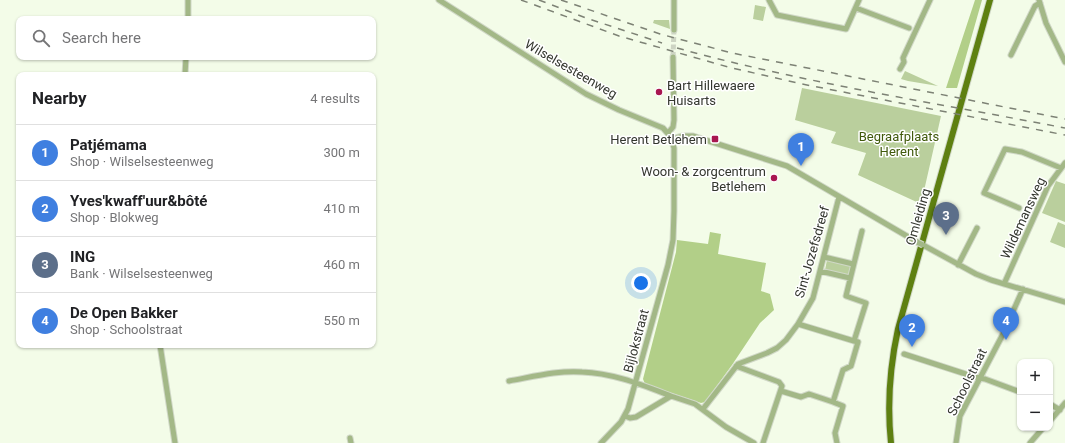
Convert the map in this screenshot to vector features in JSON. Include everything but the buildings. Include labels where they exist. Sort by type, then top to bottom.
[{"type":"main road","name":"Omleiding","points":[[887,443],[885,414],[886,389],[894,334],[987,0]]},
{"type":"main road","name":"Omleiding","points":[[892,443],[889,400],[896,335],[990,0]]},
{"type":"street","points":[[188,0],[188,16]]},
{"type":"street","name":"Wilselsesteenweg","points":[[439,0],[586,94],[619,110],[659,126],[668,133],[672,140]]},
{"type":"street","points":[[674,0],[674,30]]},
{"type":"street","points":[[769,0],[777,15],[841,29],[846,29],[859,0]]},
{"type":"street","points":[[900,69],[904,62],[902,58],[930,0]]},
{"type":"street","points":[[1011,55],[1035,6],[1040,2],[1046,23],[1065,62]]},
{"type":"street","points":[[856,8],[909,28]]},
{"type":"street","points":[[668,133],[673,127],[674,120],[673,57]]},
{"type":"street","points":[[185,72],[186,60]]},
{"type":"street","points":[[672,140],[683,136],[693,136],[774,161],[797,171],[917,242],[976,274],[1065,302]]},
{"type":"street","name":"Bijlokstraat","points":[[601,443],[616,428],[625,416],[636,382],[668,265],[673,240],[674,211],[674,148],[672,140]]},
{"type":"street","points":[[1019,208],[984,192],[1005,149],[1022,152],[1063,165]]},
{"type":"street","name":"Wildemansweg","points":[[1004,284],[1048,186],[1063,165]]},
{"type":"street","name":"Sint-Jozefsdreef","points":[[703,409],[738,364],[777,348],[786,340],[798,324],[813,298],[839,197]]},
{"type":"street","points":[[958,265],[977,228]]},
{"type":"street","points":[[854,340],[866,303],[846,296],[862,231]]},
{"type":"street","points":[[824,257],[854,264]]},
{"type":"street","points":[[820,271],[850,278]]},
{"type":"street","name":"Schoolstraat","points":[[956,443],[960,416],[1002,336],[1023,289]]},
{"type":"street","points":[[798,324],[858,342],[851,366],[843,370],[833,402]]},
{"type":"street","points":[[160,348],[175,443]]},
{"type":"street","points":[[904,354],[948,369],[985,379],[1017,391]]},
{"type":"street","points":[[736,366],[780,382],[782,386],[763,443]]},
{"type":"street","points":[[509,381],[569,372],[583,372],[636,382],[695,404],[726,427],[754,443]]},
{"type":"street","points":[[781,391],[801,397],[809,394],[843,406],[835,433],[836,443]]},
{"type":"street","points":[[625,416],[630,418],[636,417],[671,396]]},
{"type":"street","points":[[1053,418],[1065,403]]},
{"type":"street","points":[[1053,406],[1060,410]]},
{"type":"street","points":[[1030,443],[1040,431]]},
{"type":"green space","points":[[975,0],[982,0],[957,88],[946,88]]},
{"type":"green space","points":[[755,5],[766,7],[763,21],[753,19]]},
{"type":"green space","points":[[654,20],[669,20],[670,29],[653,23]]},
{"type":"green space","points":[[905,71],[938,86],[901,79]]},
{"type":"green space","name":"Begraafplaats Herent","points":[[802,88],[941,116],[921,204],[858,175],[866,153],[831,143],[836,132],[795,120]]},
{"type":"green space","points":[[1056,181],[1065,184],[1065,222],[1042,213]]},
{"type":"green space","points":[[1058,222],[1065,225],[1065,248],[1050,242]]},
{"type":"green space","points":[[710,232],[721,234],[718,254],[766,263],[761,291],[770,294],[774,310],[760,323],[705,402],[701,403],[645,384],[643,379],[676,252],[677,240],[708,244]]},
{"type":"green space","points":[[827,260],[852,266],[849,276],[825,270]]},
{"type":"tunnel","points":[[673,57],[674,30]]},
{"type":"railway","points":[[521,0],[619,36],[728,67],[802,84],[1065,135]]},
{"type":"railway","points":[[539,0],[586,18],[662,43]]},
{"type":"railway","points":[[561,0],[660,34],[732,53],[1065,119]]},
{"type":"railway","points":[[677,48],[773,72],[870,92],[1065,128]]},
{"type":"place","name":"Bart Hillewaere Huisarts","points":[[659,92]]},
{"type":"place","name":"Herent Betlehem","points":[[715,139]]},
{"type":"place","name":"Patjémama","points":[[801,166]]},
{"type":"place","name":"Woon- & zorgcentrum Betlehem","points":[[774,178]]},
{"type":"place","name":"ING","points":[[946,235]]},
{"type":"place","name":"De Open Bakker","points":[[1006,340]]},
{"type":"place","name":"Yves'kwaff'uur&bôté","points":[[912,347]]}]
